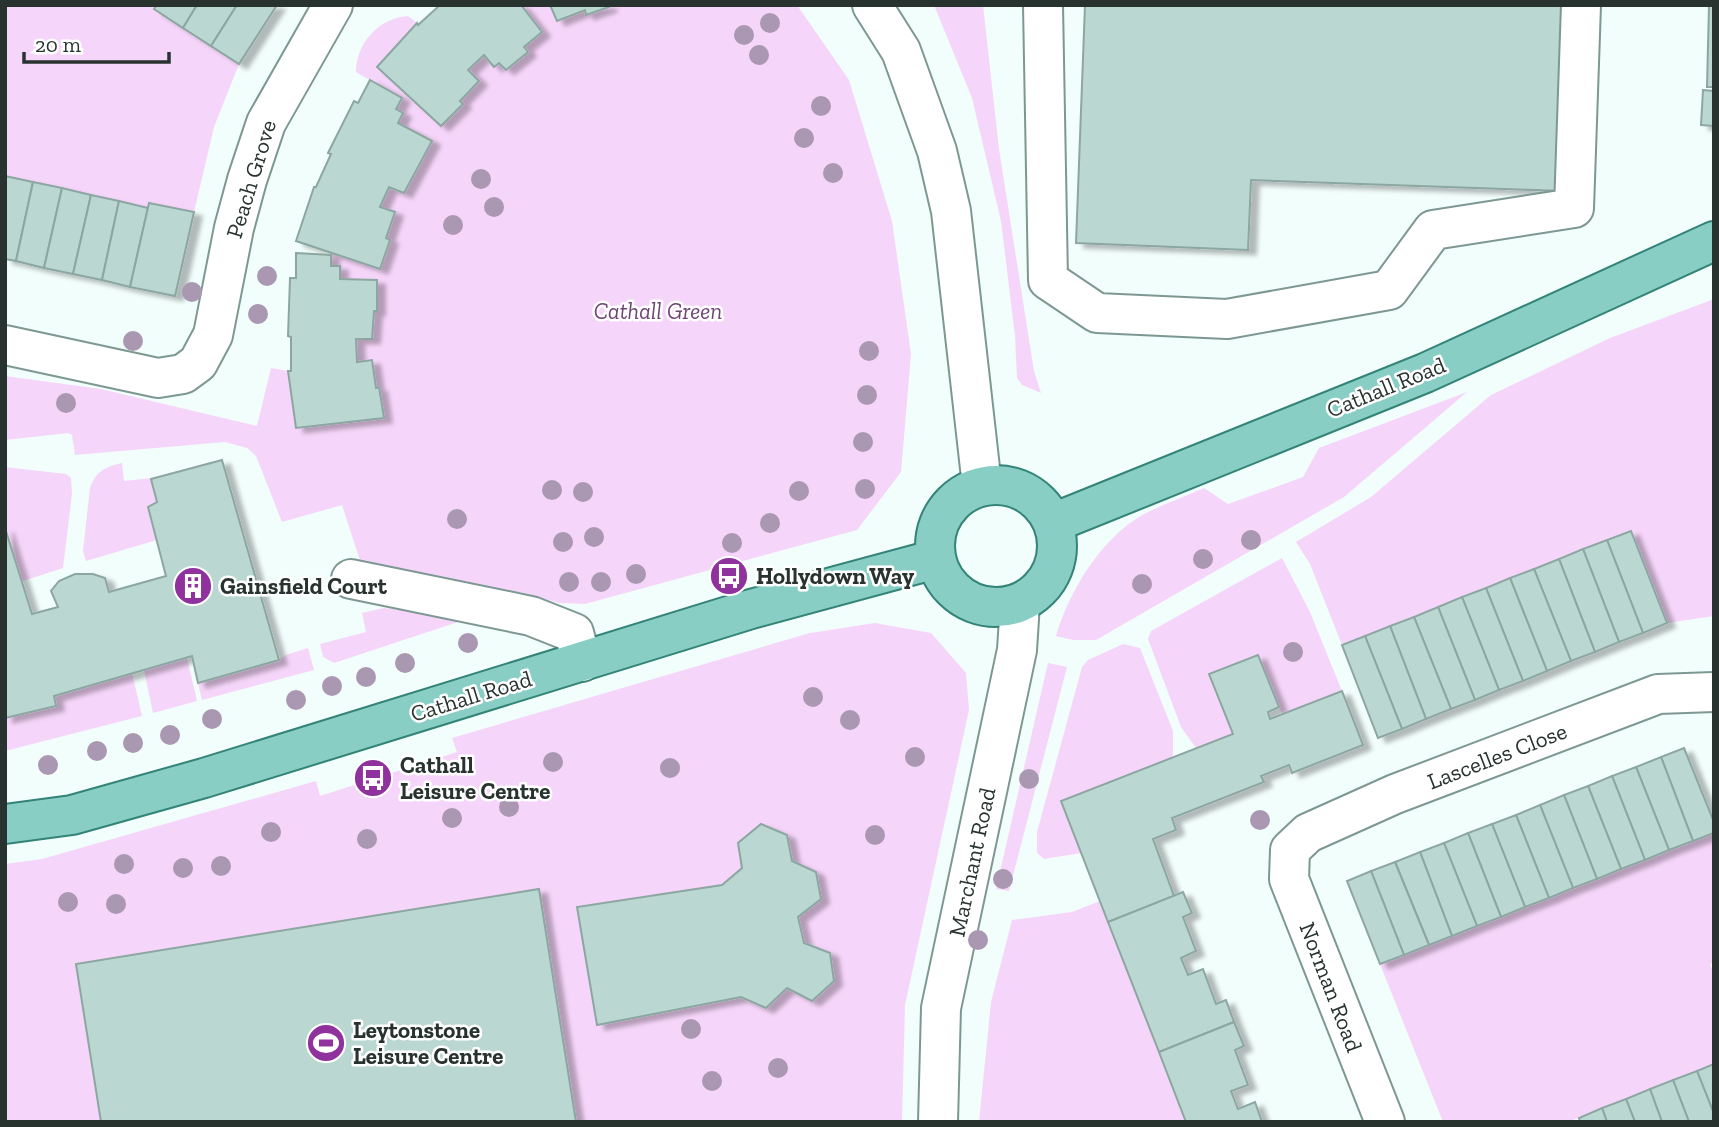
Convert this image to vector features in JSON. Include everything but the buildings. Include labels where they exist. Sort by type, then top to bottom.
[{"type":"main road","name":"Cathall Road","points":[[1053,523],[1425,373],[1714,241]]},
{"type":"main road","points":[[1003,485],[1024,491],[1041,504],[1053,523],[1058,547],[1053,570],[1040,590],[1020,603],[999,607],[977,605],[958,595],[944,579],[936,559],[935,540],[940,522],[950,506],[964,494],[982,486],[1003,485]]},
{"type":"main road","name":"Cathall Road","points":[[5,824],[72,815],[151,793],[751,609],[936,559]]},
{"type":"street","name":"Peach Grove","points":[[5,345],[158,379],[183,374],[198,363],[213,335],[234,228],[266,123],[333,5]]},
{"type":"street","points":[[872,5],[901,51],[937,151],[951,211],[982,486]]},
{"type":"street","points":[[1043,5],[1048,280],[1097,313],[1227,320],[1389,290],[1433,230],[1574,208],[1581,5]]},
{"type":"street","points":[[351,579],[531,616],[574,633],[582,662]]},
{"type":"street","name":"Marchant Road","points":[[938,1122],[941,1008],[1017,650],[1020,603]]},
{"type":"street","name":"Lascelles Close","points":[[1290,850],[1308,833],[1395,794],[1658,694],[1714,692]]},
{"type":"street","name":"Norman Road","points":[[1290,850],[1289,879],[1384,1122]]},
{"type":"green space","points":[[5,5],[157,5],[155,10],[239,64],[214,127],[194,212],[149,203],[148,208],[5,176]]},
{"type":"green space","name":"Cathall Green","points":[[521,5],[550,5],[557,21],[585,10],[586,14],[608,5],[797,5],[849,80],[892,221],[911,354],[901,472],[857,530],[585,604],[559,603],[520,592],[506,597],[364,573],[342,505],[282,522],[256,456],[247,448],[225,442],[75,455],[72,435],[68,433],[5,440],[5,376],[101,389],[257,426],[271,368],[288,371],[383,418],[372,361],[357,362],[356,339],[372,339],[374,311],[377,311],[377,280],[340,279],[331,266],[331,252],[380,268],[390,240],[386,238],[395,212],[380,207],[389,187],[404,192],[431,141],[398,123],[403,113],[396,109],[401,98],[356,72],[360,51],[379,27],[408,16],[417,23],[378,67],[460,101],[479,82],[468,70],[484,55],[494,67],[527,51],[524,47],[542,32]]},
{"type":"green space","points":[[934,5],[983,5],[999,149],[1034,371],[1041,393],[1022,385],[1017,378],[1015,336],[1001,221],[972,98]]},
{"type":"green space","points":[[1714,299],[1714,616],[1667,623],[1631,531],[1342,645],[1310,564],[1296,542],[1371,497],[1491,395],[1610,338]]},
{"type":"green space","points":[[1467,392],[1344,497],[1096,640],[1073,640],[1056,636],[1069,601],[1089,567],[1114,536],[1144,514],[1204,488],[1228,504],[1303,477],[1319,448]]},
{"type":"green space","points":[[122,463],[124,481],[152,478],[157,502],[157,540],[86,561],[83,551],[90,488],[95,477],[102,471]]},
{"type":"green space","points":[[5,467],[66,474],[71,478],[72,494],[63,568],[20,582],[5,528]]},
{"type":"green space","points":[[1282,558],[1310,612],[1342,691],[1282,714],[1258,655],[1210,674],[1233,734],[1196,748],[1181,727],[1148,639],[1151,631]]},
{"type":"green space","points":[[384,608],[452,616],[458,622],[334,663],[323,657],[320,644],[366,632],[362,613]]},
{"type":"green space","points":[[875,623],[931,633],[966,673],[969,710],[905,1005],[902,1122],[5,1122],[5,864],[42,859],[316,781],[320,796],[457,752],[452,738],[810,633]]},
{"type":"green space","points":[[1123,644],[1140,648],[1173,731],[1173,758],[1082,853],[1044,859],[1037,853],[1037,832],[1082,667],[1088,660]]},
{"type":"green space","points":[[308,648],[314,670],[202,700],[198,683],[279,660]]},
{"type":"green space","points":[[187,658],[197,701],[153,713],[144,670]]},
{"type":"green space","points":[[1048,663],[1067,667],[1009,891],[996,889]]},
{"type":"green space","points":[[132,673],[142,716],[5,751],[5,718],[56,706],[54,696]]},
{"type":"green space","points":[[1714,833],[1714,962],[1710,964],[1714,974],[1714,1065],[1568,1122],[1443,1122],[1380,964]]},
{"type":"green space","points":[[1100,901],[1186,1122],[979,1122],[991,1002],[1012,920],[1072,912]]},
{"type":"place","name":"Hollydown Way","points":[[729,576]]},
{"type":"place","name":"Gainsfield Court","points":[[193,586]]},
{"type":"place","name":"Cathall Leisure Centre","points":[[373,778]]},
{"type":"place","name":"Leytonstone Leisure Centre","points":[[326,1043]]}]
